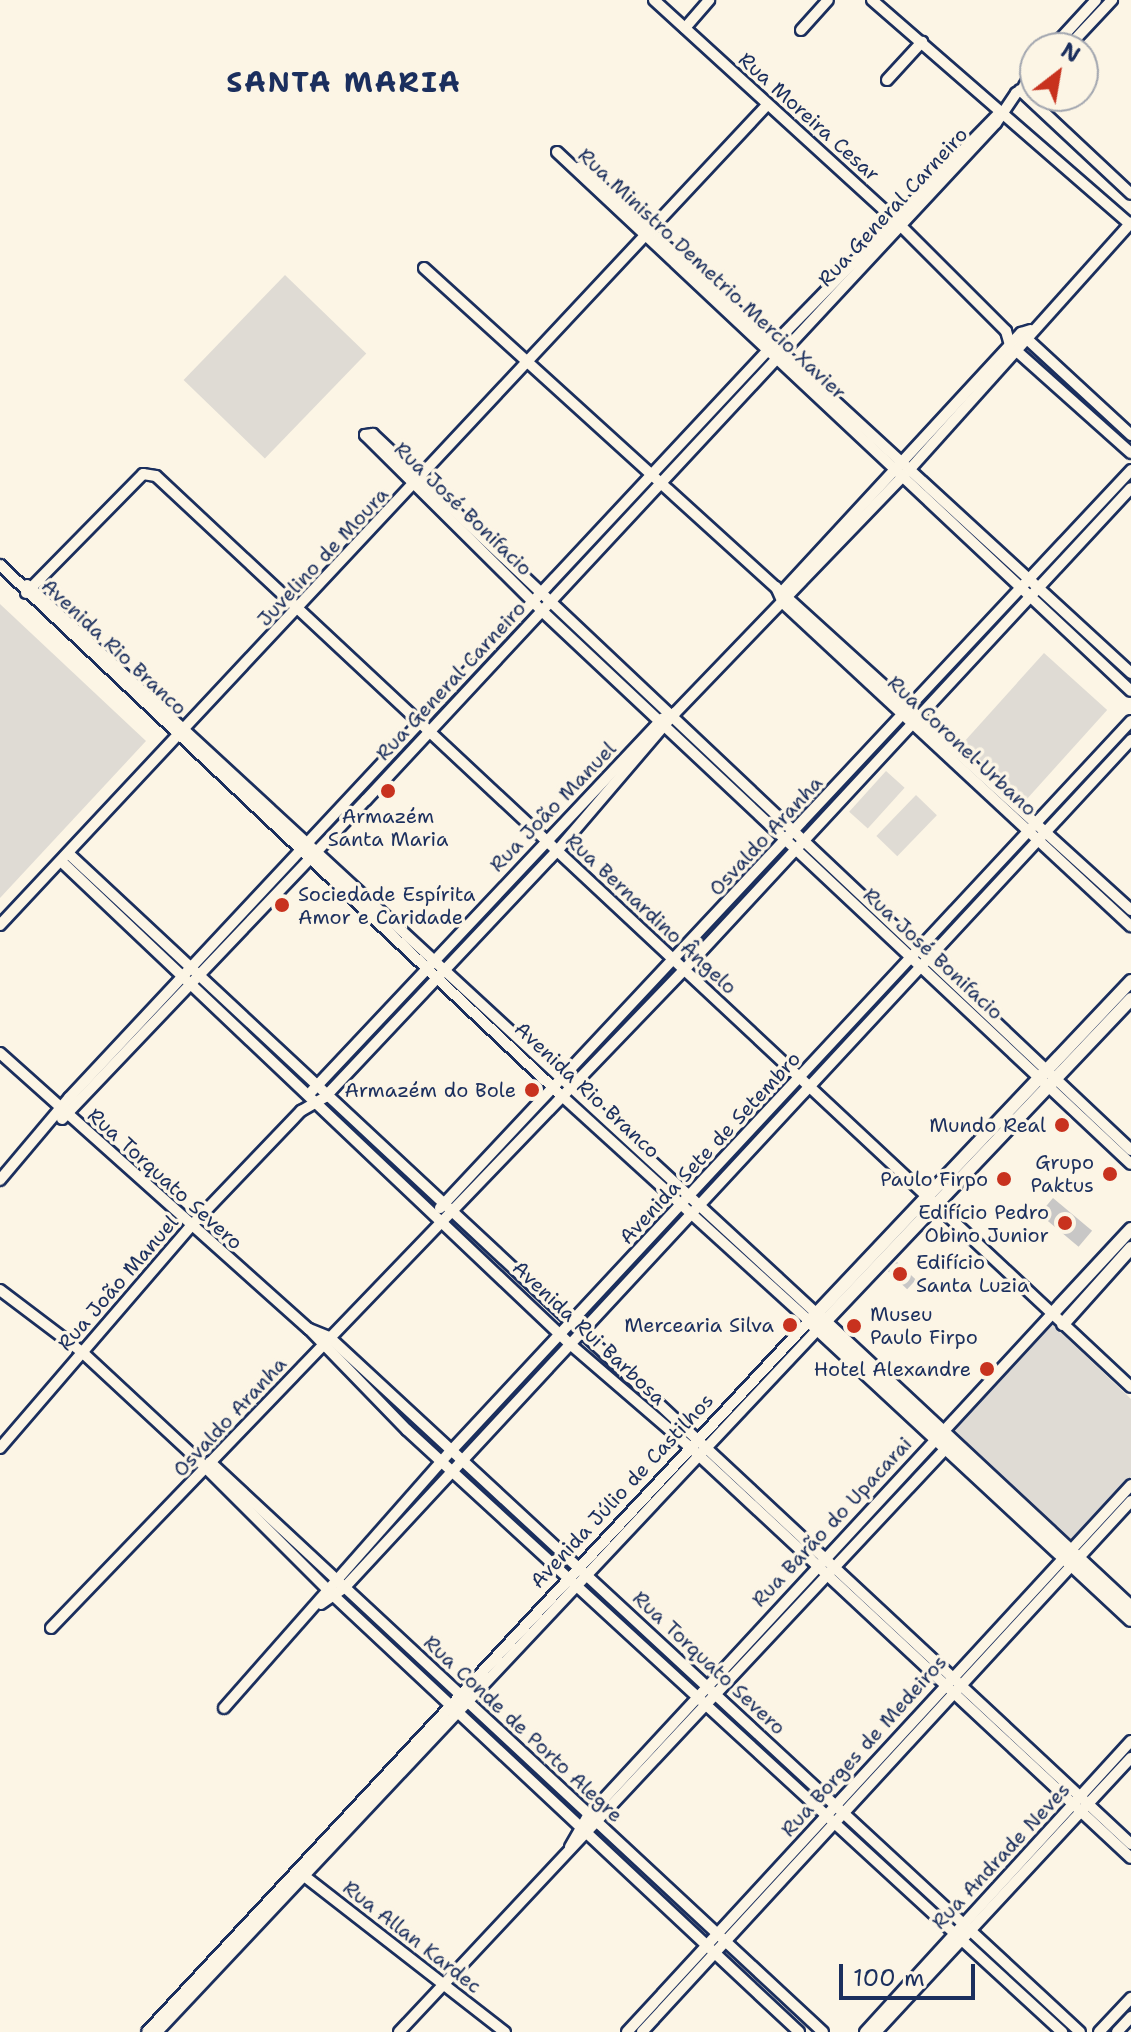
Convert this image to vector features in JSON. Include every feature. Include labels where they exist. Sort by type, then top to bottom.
[{"type":"street","name":"Rua Moreira Cesar","points":[[654,0],[897,221],[1006,331],[1014,348]]},
{"type":"street","points":[[685,28],[709,0]]},
{"type":"street","points":[[801,30],[828,0]]},
{"type":"street","points":[[872,0],[1131,224]]},
{"type":"street","points":[[1076,32],[1097,5],[1112,0]]},
{"type":"street","points":[[887,80],[922,42]]},
{"type":"street","name":"Rua General Carneiro","points":[[195,970],[255,916],[340,828],[430,732],[482,666],[541,602],[1019,93]]},
{"type":"street","name":"Juvelino de Moura","points":[[0,925],[532,361],[767,105]]},
{"type":"street","points":[[1048,112],[1131,194]]},
{"type":"street","name":"Rua Ministro Demetrio Mercio Xavier","points":[[648,232],[559,150],[1028,585],[1131,673]]},
{"type":"street","name":"Rua João Manuel","points":[[0,1448],[190,1227],[301,1111],[325,1097],[439,972],[557,851],[668,720],[781,596],[1131,224]]},
{"type":"street","name":"Rua Coronel Urbano","points":[[424,268],[532,361],[845,654],[1028,832],[1130,922]]},
{"type":"street","points":[[1006,331],[1027,334],[1131,435]]},
{"type":"street","points":[[1014,348],[1131,453]]},
{"type":"street","points":[[1082,410],[1092,400]]},
{"type":"street","name":"Rua José Bonifacio","points":[[416,483],[373,434],[365,435],[1047,1079],[1131,1150]]},
{"type":"street","name":"Osvaldo Aranha","points":[[1028,585],[1131,470]]},
{"type":"street","name":"Rua Bernardino Ângelo","points":[[26,588],[143,474],[156,476],[1131,1387]]},
{"type":"street","name":"Osvaldo Aranha","points":[[51,1628],[213,1463],[558,1092],[571,1086],[684,970],[905,711],[1028,585],[1131,488]]},
{"type":"street","name":"Avenida Rio Branco","points":[[0,565],[127,680],[187,727],[319,850],[373,910]]},
{"type":"street","name":"Rua Ministro Demetrio Mercio Xavier","points":[[1028,585],[1029,597],[1131,691]]},
{"type":"street","name":"Osvaldo Aranha","points":[[558,1092],[562,1078],[914,720],[1029,597]]},
{"type":"street","name":"Rua General Carneiro","points":[[0,1180],[386,758],[446,695],[482,666]]},
{"type":"street","name":"Avenida Rio Branco","points":[[127,680],[179,736],[309,860],[373,910],[498,1027],[558,1092],[645,1163]]},
{"type":"street","points":[[446,695],[454,705]]},
{"type":"street","name":"Rua João Manuel","points":[[301,1111],[306,1097],[430,963],[603,781],[668,720]]},
{"type":"street","name":"Rua Coronel Urbano","points":[[914,720],[1038,823],[1131,910]]},
{"type":"street","name":"Avenida Sete de Setembro","points":[[331,1593],[335,1578],[450,1452],[565,1340],[579,1335],[808,1088],[1028,832],[1131,721]]},
{"type":"street","name":"Avenida Sete de Setembro","points":[[224,1708],[331,1593],[345,1587],[460,1461],[565,1340],[570,1326],[797,1078],[1039,841],[1131,740]]},
{"type":"street","points":[[386,758],[396,768]]},
{"type":"street","points":[[603,781],[612,789]]},
{"type":"street","points":[[246,800],[255,790]]},
{"type":"street","points":[[356,790],[366,800]]},
{"type":"street","points":[[330,818],[340,828]]},
{"type":"street","name":"Avenida Rui Barbosa","points":[[65,858],[125,914],[186,980],[306,1097],[440,1217],[565,1340],[698,1449],[1080,1805],[1131,1858]]},
{"type":"street","points":[[246,908],[255,916]]},
{"type":"street","name":"Avenida Rui Barbosa","points":[[125,914],[195,970],[325,1097],[448,1208],[663,1418]]},
{"type":"street","points":[[473,918],[483,927]]},
{"type":"street","name":"Avenida Júlio de Castilhos","points":[[730,1415],[779,1353],[817,1321],[1003,1127],[1131,981]]},
{"type":"street","name":"Avenida Júlio de Castilhos","points":[[1047,1079],[1131,999]]},
{"type":"street","points":[[383,1014],[392,1023]]},
{"type":"street","name":"Avenida Rio Branco","points":[[498,1027],[571,1086],[694,1210],[1071,1557],[1131,1607]]},
{"type":"street","points":[[247,1039],[256,1030]]},
{"type":"street","name":"Rua Torquato Severo","points":[[0,1053],[190,1227],[309,1329],[320,1347],[510,1525],[612,1616],[708,1695]]},
{"type":"street","name":"Rua José Bonifacio","points":[[1085,1114],[1131,1164]]},
{"type":"street","points":[[380,1163],[388,1154]]},
{"type":"street","name":"Rua Barão do Upacarai","points":[[570,1847],[578,1828],[588,1816],[650,1757],[945,1439],[1052,1314],[1131,1229]]},
{"type":"street","points":[[1063,1324],[1131,1248]]},
{"type":"street","name":"Rua Conde de Porto Alegre","points":[[0,1290],[82,1352],[195,1457],[204,1472],[456,1708],[578,1828],[799,2032]]},
{"type":"street","points":[[532,1307],[541,1298]]},
{"type":"street","name":"Avenida Júlio de Castilhos","points":[[147,2032],[220,1960],[456,1708],[460,1695],[568,1575],[788,1361],[817,1321]]},
{"type":"street","name":"Rua Torquato Severo","points":[[309,1329],[329,1337],[450,1452],[589,1576],[708,1695],[963,1933],[1025,1990],[1080,2032]]},
{"type":"street","points":[[779,1353],[788,1361]]},
{"type":"street","points":[[407,1430],[416,1420]]},
{"type":"street","name":"Avenida Júlio de Castilhos","points":[[456,1708],[468,1704],[580,1586],[698,1449]]},
{"type":"street","name":"Rua Conde de Porto Alegre","points":[[195,1457],[213,1463],[823,2032]]},
{"type":"street","name":"Rua Borges de Medeiros","points":[[806,1846],[841,1817],[1045,1594],[1071,1557],[1131,1485]]},
{"type":"street","points":[[415,1492],[424,1500]]},
{"type":"street","name":"Rua Borges de Medeiros","points":[[627,2032],[649,2016],[725,1942],[806,1846],[832,1808],[1036,1585],[1131,1501]]},
{"type":"street","points":[[510,1525],[519,1515]]},
{"type":"street","points":[[294,1557],[303,1548]]},
{"type":"street","name":"Avenida Rio Branco","points":[[1071,1557],[1131,1620]]},
{"type":"street","points":[[1036,1585],[1045,1594]]},
{"type":"street","points":[[612,1616],[621,1607]]},
{"type":"street","points":[[393,1651],[404,1642]]},
{"type":"street","points":[[977,1648],[987,1657]]},
{"type":"street","name":"Rua Andrade Neves","points":[[865,2032],[963,1933],[1080,1805],[1131,1741]]},
{"type":"street","name":"Rua Barão do Upacarai","points":[[399,2032],[570,1847],[588,1836],[650,1757]]},
{"type":"street","name":"Rua Andrade Neves","points":[[1080,1805],[1131,1758]]},
{"type":"street","points":[[520,1770],[530,1761]]},
{"type":"street","name":"Avenida Rui Barbosa","points":[[1080,1805],[1131,1844]]},
{"type":"street","name":"Rua Allan Kardec","points":[[302,1874],[505,2032]]},
{"type":"street","points":[[641,1886],[653,1876]]},
{"type":"street","name":"Rua Borges de Medeiros","points":[[642,2032],[649,2016],[704,1945],[777,1878]]},
{"type":"street","name":"Avenida Júlio de Castilhos","points":[[157,2032],[220,1960]]},
{"type":"street","name":"Rua Torquato Severo","points":[[1025,1990],[1062,2032]]},
{"type":"street","name":"Rua Andrade Neves","points":[[876,2032],[902,1998]]},
{"type":"street","points":[[1099,2032],[1131,1998]]},
{"type":"street","points":[[775,2010],[787,1999]]},
{"type":"street","points":[[1117,2032],[1131,2017]]},
{"type":"shaded area","points":[[285,275],[366,353],[265,459],[184,380]]},
{"type":"shaded area","points":[[0,604],[146,741],[0,898]]},
{"type":"shaded area","points":[[1044,653],[1107,710],[1026,801],[962,744]]},
{"type":"shaded area","points":[[886,771],[905,788],[868,829],[849,812]]},
{"type":"shaded area","points":[[916,795],[937,815],[897,856],[876,836]]},
{"type":"shaded area","points":[[1051,1323],[1131,1399],[1131,1477],[1069,1542],[951,1432]]},
{"type":"building","name":"Edifício Pedro Obino Junior","points":[[1053,1198],[1092,1231],[1079,1247],[1040,1214]]},
{"type":"building","name":"Edifício Santa Luzia","points":[[897,1262],[916,1280],[907,1289],[888,1272]]},
{"type":"place","name":"Armazém Santa Maria","points":[[388,791]]},
{"type":"place","name":"Sociedade Espírita Amor e Caridade","points":[[282,905]]},
{"type":"place","name":"Armazém do Bole","points":[[532,1090]]},
{"type":"place","name":"Mundo Real","points":[[1062,1125]]},
{"type":"place","name":"Grupo Paktus","points":[[1110,1174]]},
{"type":"place","name":"Paulo Firpo","points":[[1004,1179]]},
{"type":"place","name":"Edifício Pedro Obino Junior","points":[[1065,1223]]},
{"type":"place","name":"Edifício Santa Luzia","points":[[900,1274]]},
{"type":"place","name":"Mercearia Silva","points":[[790,1325]]},
{"type":"place","name":"Museu Paulo Firpo","points":[[854,1326]]},
{"type":"place","name":"Hotel Alexandre","points":[[987,1369]]},
{"type":"district","name":"SANTA MARIA","points":[[344,82]]}]
